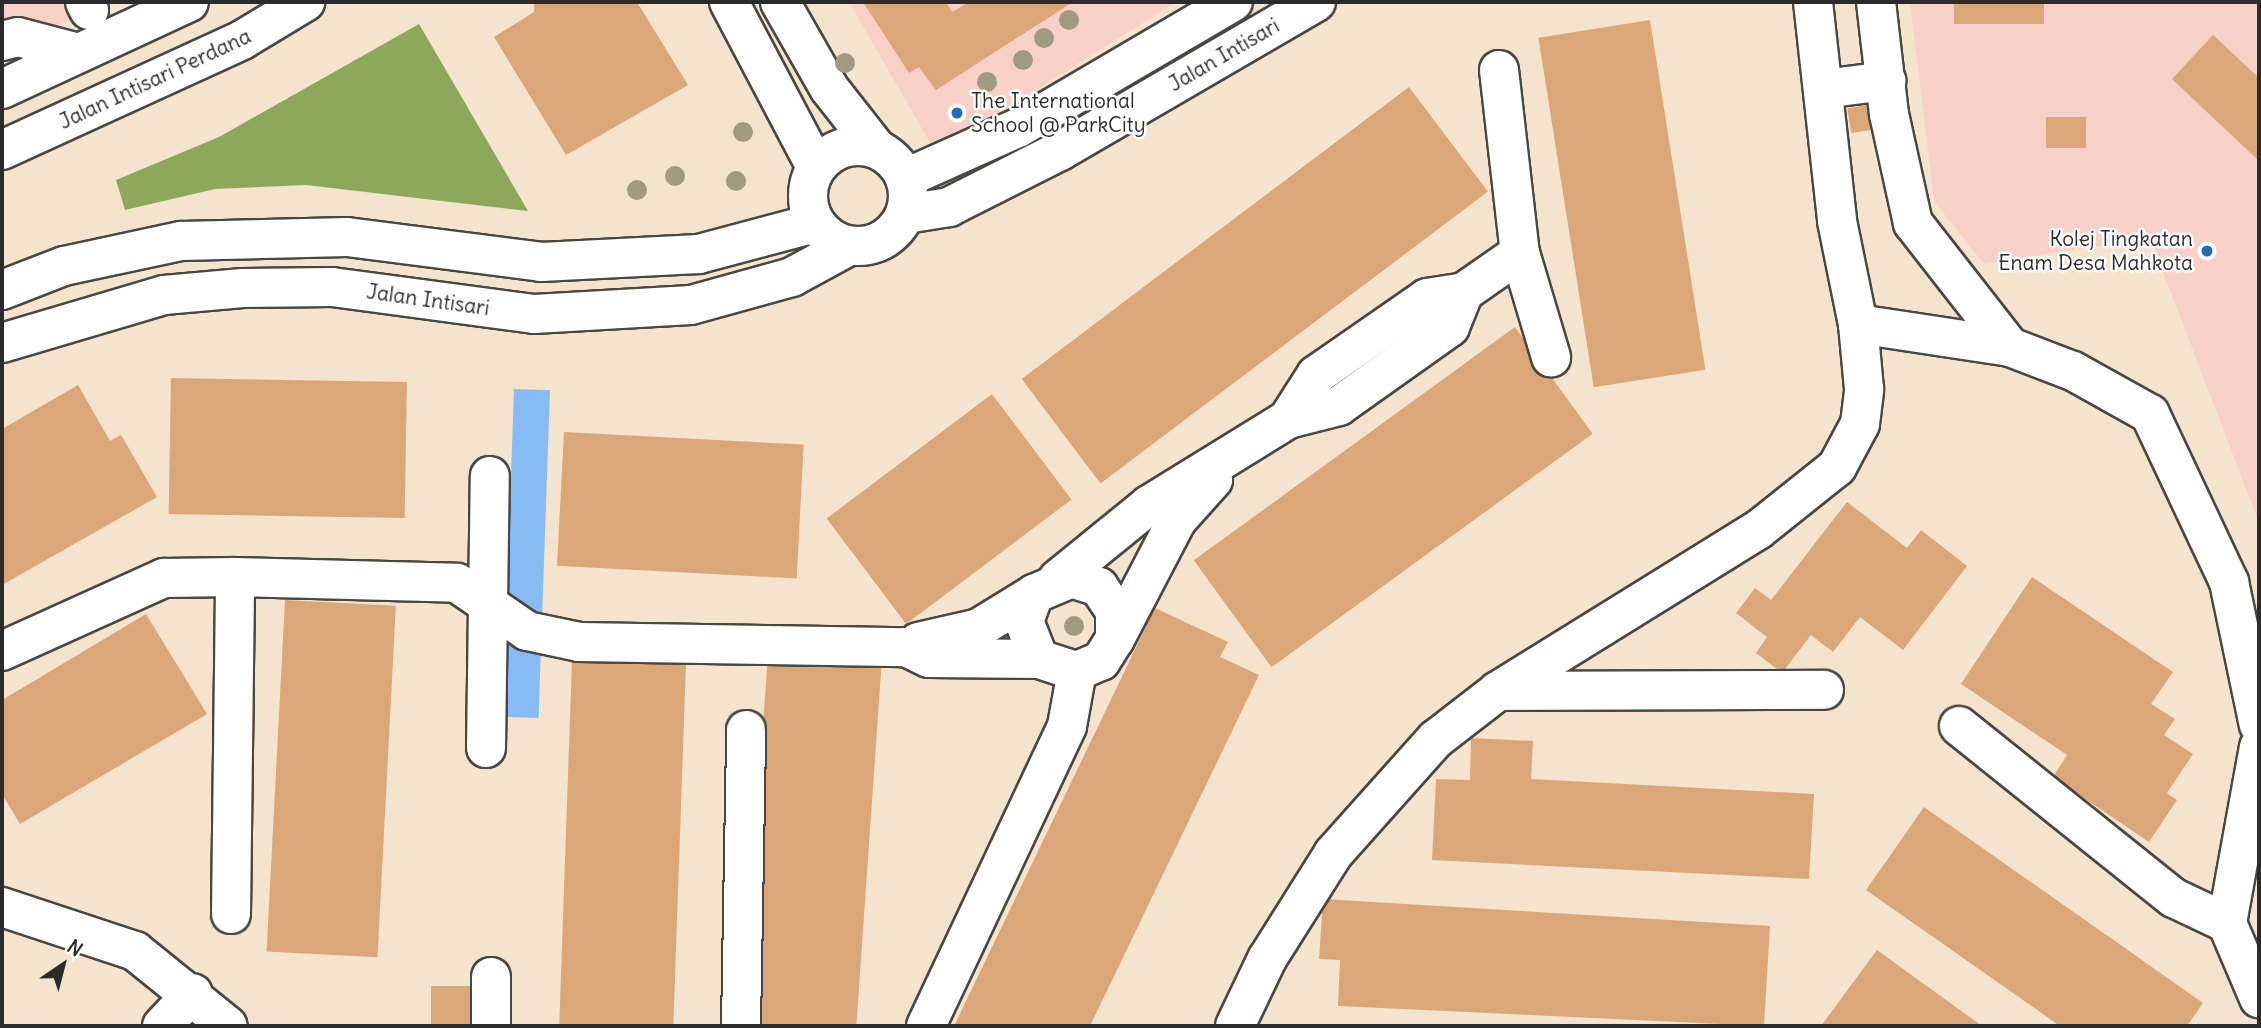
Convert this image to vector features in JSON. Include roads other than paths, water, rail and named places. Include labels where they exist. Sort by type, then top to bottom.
[{"type":"street","points":[[2,89],[78,53],[108,10],[189,2]]},
{"type":"street","name":"Jalan Intisari Perdana","points":[[2,150],[242,40],[305,2]]},
{"type":"street","points":[[729,2],[816,167],[808,205],[816,223],[849,246],[884,240],[906,196],[876,148],[829,89],[780,2]]},
{"type":"street","name":"Jalan Intisari","points":[[906,196],[1233,2]]},
{"type":"street","name":"Jalan Intisari","points":[[906,196],[949,206],[1060,151],[1316,2]]},
{"type":"street","points":[[1235,1026],[1267,958],[1333,853],[1436,739],[1499,691],[1758,530],[1838,467],[1861,412],[1858,324],[1837,221],[1813,2]]},
{"type":"street","points":[[1876,2],[1886,81],[1913,223],[2010,347]]},
{"type":"street","points":[[2,41],[18,37],[78,53]]},
{"type":"street","points":[[1499,70],[1520,253],[1551,357]]},
{"type":"street","points":[[1823,89],[1886,81]]},
{"type":"street","points":[[816,167],[842,147],[876,148]]},
{"type":"street","points":[[2,289],[64,266],[181,241],[347,237],[541,262],[699,254],[816,223]]},
{"type":"street","name":"Jalan Intisari","points":[[2,343],[164,295],[243,288],[332,287],[534,314],[691,305],[792,277],[849,246]]},
{"type":"street","points":[[2,651],[164,578],[235,577],[457,583],[527,631],[579,642],[906,647],[979,628],[1046,587],[1149,505],[1233,457],[1288,418],[1339,406],[1450,327],[1464,292],[1520,253]]},
{"type":"street","points":[[1858,324],[2010,347],[2073,371],[2150,414],[2229,582],[2259,725]]},
{"type":"street","points":[[906,647],[929,658],[1039,659],[1077,671],[1101,661],[1177,520],[1233,457]]},
{"type":"street","points":[[486,748],[490,476]]},
{"type":"street","points":[[232,914],[235,577]]},
{"type":"street","points":[[1046,587],[1099,587],[1115,611],[1115,639]]},
{"type":"street","points":[[1039,659],[1024,621],[1046,587]]},
{"type":"street","points":[[926,1026],[1067,726],[1077,671]]},
{"type":"street","points":[[1499,691],[1824,690]]},
{"type":"street","points":[[1959,726],[2174,898],[2227,923]]},
{"type":"street","points":[[741,1026],[746,730]]},
{"type":"street","points":[[2259,747],[2227,923],[2259,998]]},
{"type":"street","points":[[2,908],[135,951],[193,993],[228,1026]]},
{"type":"street","points":[[491,977],[491,1026]]},
{"type":"street","points":[[162,1026],[193,993]]},
{"type":"water","points":[[514,389],[550,390],[539,718],[503,717]]},
{"type":"place","name":"The International School @ ParkCity","points":[[957,113]]},
{"type":"place","name":"Kolej Tingkatan Enam Desa Mahkota","points":[[2207,251]]}]
